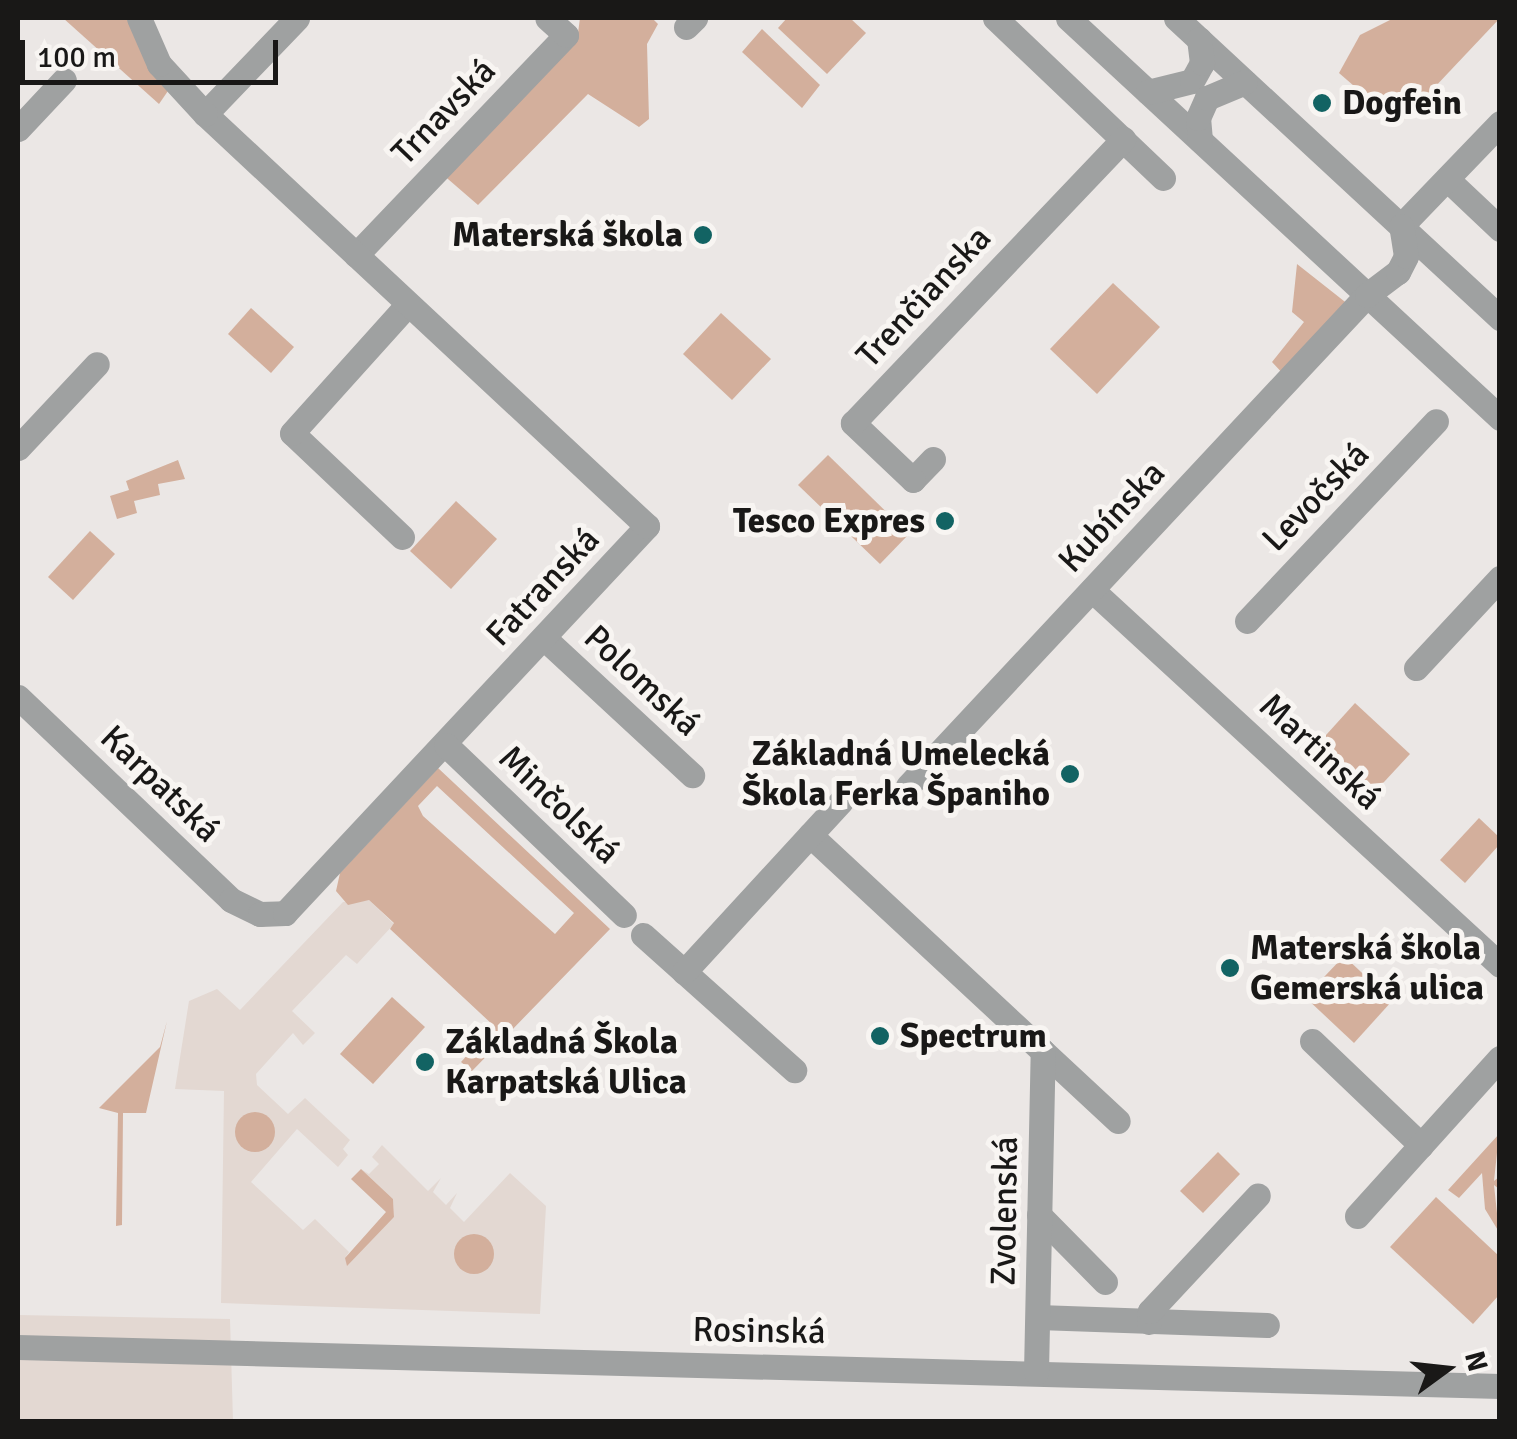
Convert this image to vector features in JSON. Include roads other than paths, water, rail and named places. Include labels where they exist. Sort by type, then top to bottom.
[{"type":"street","name":"Fatranská","points":[[139,18],[159,64],[205,114],[647,526],[297,905],[260,914]]},
{"type":"street","points":[[205,114],[297,18]]},
{"type":"street","name":"Trnavská","points":[[356,256],[566,35],[548,18]]},
{"type":"street","points":[[1068,18],[1500,418]]},
{"type":"street","points":[[1176,18],[1500,318]]},
{"type":"street","points":[[1012,23],[1164,178]]},
{"type":"street","points":[[1148,92],[1192,81],[1202,63],[1199,39]]},
{"type":"street","points":[[18,129],[64,80]]},
{"type":"street","points":[[1200,140],[1198,118],[1207,98],[1245,82]]},
{"type":"street","points":[[1401,226],[1500,123]]},
{"type":"street","name":"Trenčianska","points":[[933,460],[913,480],[853,424],[1123,139]]},
{"type":"street","points":[[1447,179],[1500,229]]},
{"type":"street","name":"Kubínska","points":[[908,786],[1367,295],[1404,264],[1401,226]]},
{"type":"street","points":[[402,538],[292,433],[408,304]]},
{"type":"street","points":[[18,448],[97,364]]},
{"type":"street","name":"Levočská","points":[[1246,621],[1436,421]]},
{"type":"street","points":[[1416,668],[1500,578]]},
{"type":"street","name":"Martinská","points":[[1092,590],[1500,965]]},
{"type":"street","name":"Polomská","points":[[544,638],[692,775]]},
{"type":"street","name":"Karpatská","points":[[18,698],[232,900],[260,914]]},
{"type":"street","name":"Minčolská","points":[[446,745],[624,915]]},
{"type":"street","points":[[684,972],[841,801]]},
{"type":"street","points":[[810,835],[1118,1121]]},
{"type":"street","points":[[643,935],[794,1070]]},
{"type":"street","points":[[1312,1042],[1422,1145]]},
{"type":"street","name":"Zvolenská","points":[[1036,1372],[1042,1051]]},
{"type":"street","points":[[1357,1216],[1500,1058]]},
{"type":"street","points":[[1149,1322],[1150,1310],[1258,1195]]},
{"type":"street","points":[[1039,1215],[1105,1282]]},
{"type":"street","points":[[1038,1317],[1267,1324]]},
{"type":"street","name":"Rosinská","points":[[18,1346],[1500,1386]]},
{"type":"place","name":"Dogfein","points":[[1322,103]]},
{"type":"place","name":"Materská škola","points":[[703,235]]},
{"type":"place","name":"Tesco Expres","points":[[945,521]]},
{"type":"place","name":"Základná Umelecká Škola Ferka Španiho","points":[[1070,774]]},
{"type":"place","name":"Materská škola Gemerská ulica","points":[[1230,968]]},
{"type":"place","name":"Spectrum","points":[[880,1036]]},
{"type":"place","name":"Základná Škola Karpatská Ulica","points":[[425,1062]]}]
